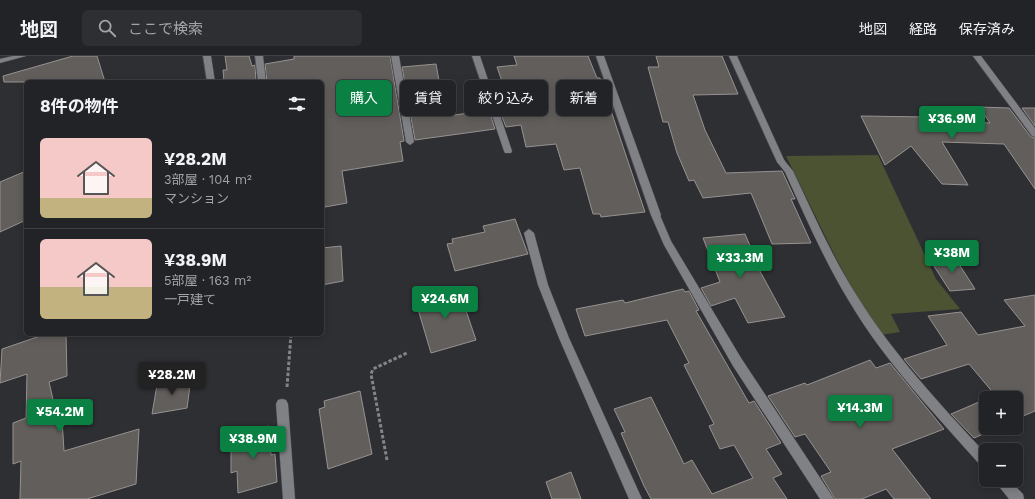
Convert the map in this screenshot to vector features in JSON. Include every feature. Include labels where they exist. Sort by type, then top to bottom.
[{"type":"street","points":[[0,62],[22,56]]},
{"type":"street","points":[[206,56],[211,80]]},
{"type":"street","points":[[259,56],[262,80]]},
{"type":"street","points":[[395,56],[410,142]]},
{"type":"street","points":[[476,56],[508,151]]},
{"type":"street","points":[[600,56],[666,242],[733,355],[828,499]]},
{"type":"street","points":[[733,56],[781,162],[789,171],[834,265],[863,316],[889,352],[979,455]]},
{"type":"street","points":[[977,56],[1035,134]]},
{"type":"street","points":[[529,233],[543,285],[564,338],[636,499]]},
{"type":"street","points":[[282,404],[289,499]]},
{"type":"street","points":[[1007,487],[1018,499]]},
{"type":"path","points":[[282,404],[287,397],[291,336]]},
{"type":"path","points":[[387,460],[371,374],[373,369],[407,353]]},
{"type":"green space","points":[[878,155],[936,279],[960,309],[891,314],[900,332],[881,335],[853,290],[836,258],[786,156]]},
{"type":"building","points":[[73,56],[97,56],[104,80],[24,80],[24,82],[4,82],[3,76]]},
{"type":"building","points":[[225,56],[249,56],[252,66],[255,65],[256,80],[224,80],[223,70],[227,70]]},
{"type":"building","points":[[294,56],[390,56],[404,141],[400,142],[403,161],[342,171],[347,203],[325,207],[324,80],[267,80],[265,64],[294,59]]},
{"type":"building","points":[[514,56],[588,56],[597,78],[600,78],[601,80],[556,80],[556,116],[612,116],[612,114],[645,212],[601,217],[600,214],[593,214],[580,168],[564,170],[556,144],[526,147],[521,125],[506,127],[502,116],[548,116],[548,80],[502,80],[497,67],[517,65]]},
{"type":"building","points":[[656,56],[722,56],[738,94],[693,95],[705,130],[726,173],[782,171],[795,199],[791,199],[811,243],[772,244],[751,193],[703,198],[694,180],[689,181],[677,153],[668,122],[663,122],[648,67],[659,67]]},
{"type":"building","points":[[436,64],[439,80],[404,80],[402,67]]},
{"type":"building","points":[[979,107],[1009,108],[1031,137],[1035,138],[1035,189],[1004,144],[942,142],[968,185],[942,184],[911,146],[885,165],[861,116],[927,117],[929,120],[990,123]]},
{"type":"building","points":[[1022,108],[1035,108],[1035,126]]},
{"type":"building","points":[[464,114],[464,116],[491,116],[495,129],[415,140],[411,116],[456,116]]},
{"type":"building","points":[[24,172],[24,221],[0,232],[0,182]]},
{"type":"building","points":[[515,219],[528,254],[455,271],[447,244],[453,243],[452,239],[485,232],[483,226]]},
{"type":"building","points":[[745,234],[753,253],[750,253],[785,317],[748,323],[735,298],[711,306],[701,288],[720,282],[703,238]]},
{"type":"building","points":[[341,246],[343,281],[324,285],[324,248]]},
{"type":"building","points":[[955,258],[975,289],[950,291],[930,260]]},
{"type":"building","points":[[458,287],[476,340],[431,353],[415,299]]},
{"type":"building","points":[[683,289],[685,292],[689,291],[699,310],[696,311],[749,403],[754,401],[781,443],[766,449],[782,474],[773,478],[787,499],[651,499],[644,486],[621,433],[625,432],[614,409],[651,397],[684,464],[692,460],[712,494],[753,478],[734,445],[720,449],[709,426],[714,424],[684,365],[689,363],[667,320],[585,336],[576,309],[623,300],[625,303]]},
{"type":"building","points":[[1035,295],[1035,411],[1023,416],[1023,391],[992,391],[969,364],[921,379],[904,359],[947,345],[928,316],[961,312],[978,335],[1025,326],[1004,300]]},
{"type":"building","points":[[40,336],[66,336],[67,376],[49,382],[54,404],[61,403],[64,451],[139,429],[136,484],[87,499],[20,499],[21,461],[13,464],[13,423],[26,418],[27,374],[0,383],[2,349]]},
{"type":"building","points":[[870,360],[876,368],[890,363],[944,429],[892,449],[931,499],[894,499],[886,489],[862,499],[835,499],[821,476],[831,472],[805,434],[795,437],[768,396],[805,383],[807,385]]},
{"type":"building","points":[[191,378],[187,408],[152,414],[157,385]]},
{"type":"building","points":[[360,391],[372,454],[328,469],[319,409],[325,407],[324,401]]},
{"type":"building","points":[[979,402],[979,435],[981,435],[974,438],[951,414]]},
{"type":"building","points":[[269,426],[271,455],[275,454],[277,482],[238,493],[237,471],[231,473],[231,436]]},
{"type":"building","points":[[571,472],[581,499],[552,499],[546,482]]}]
